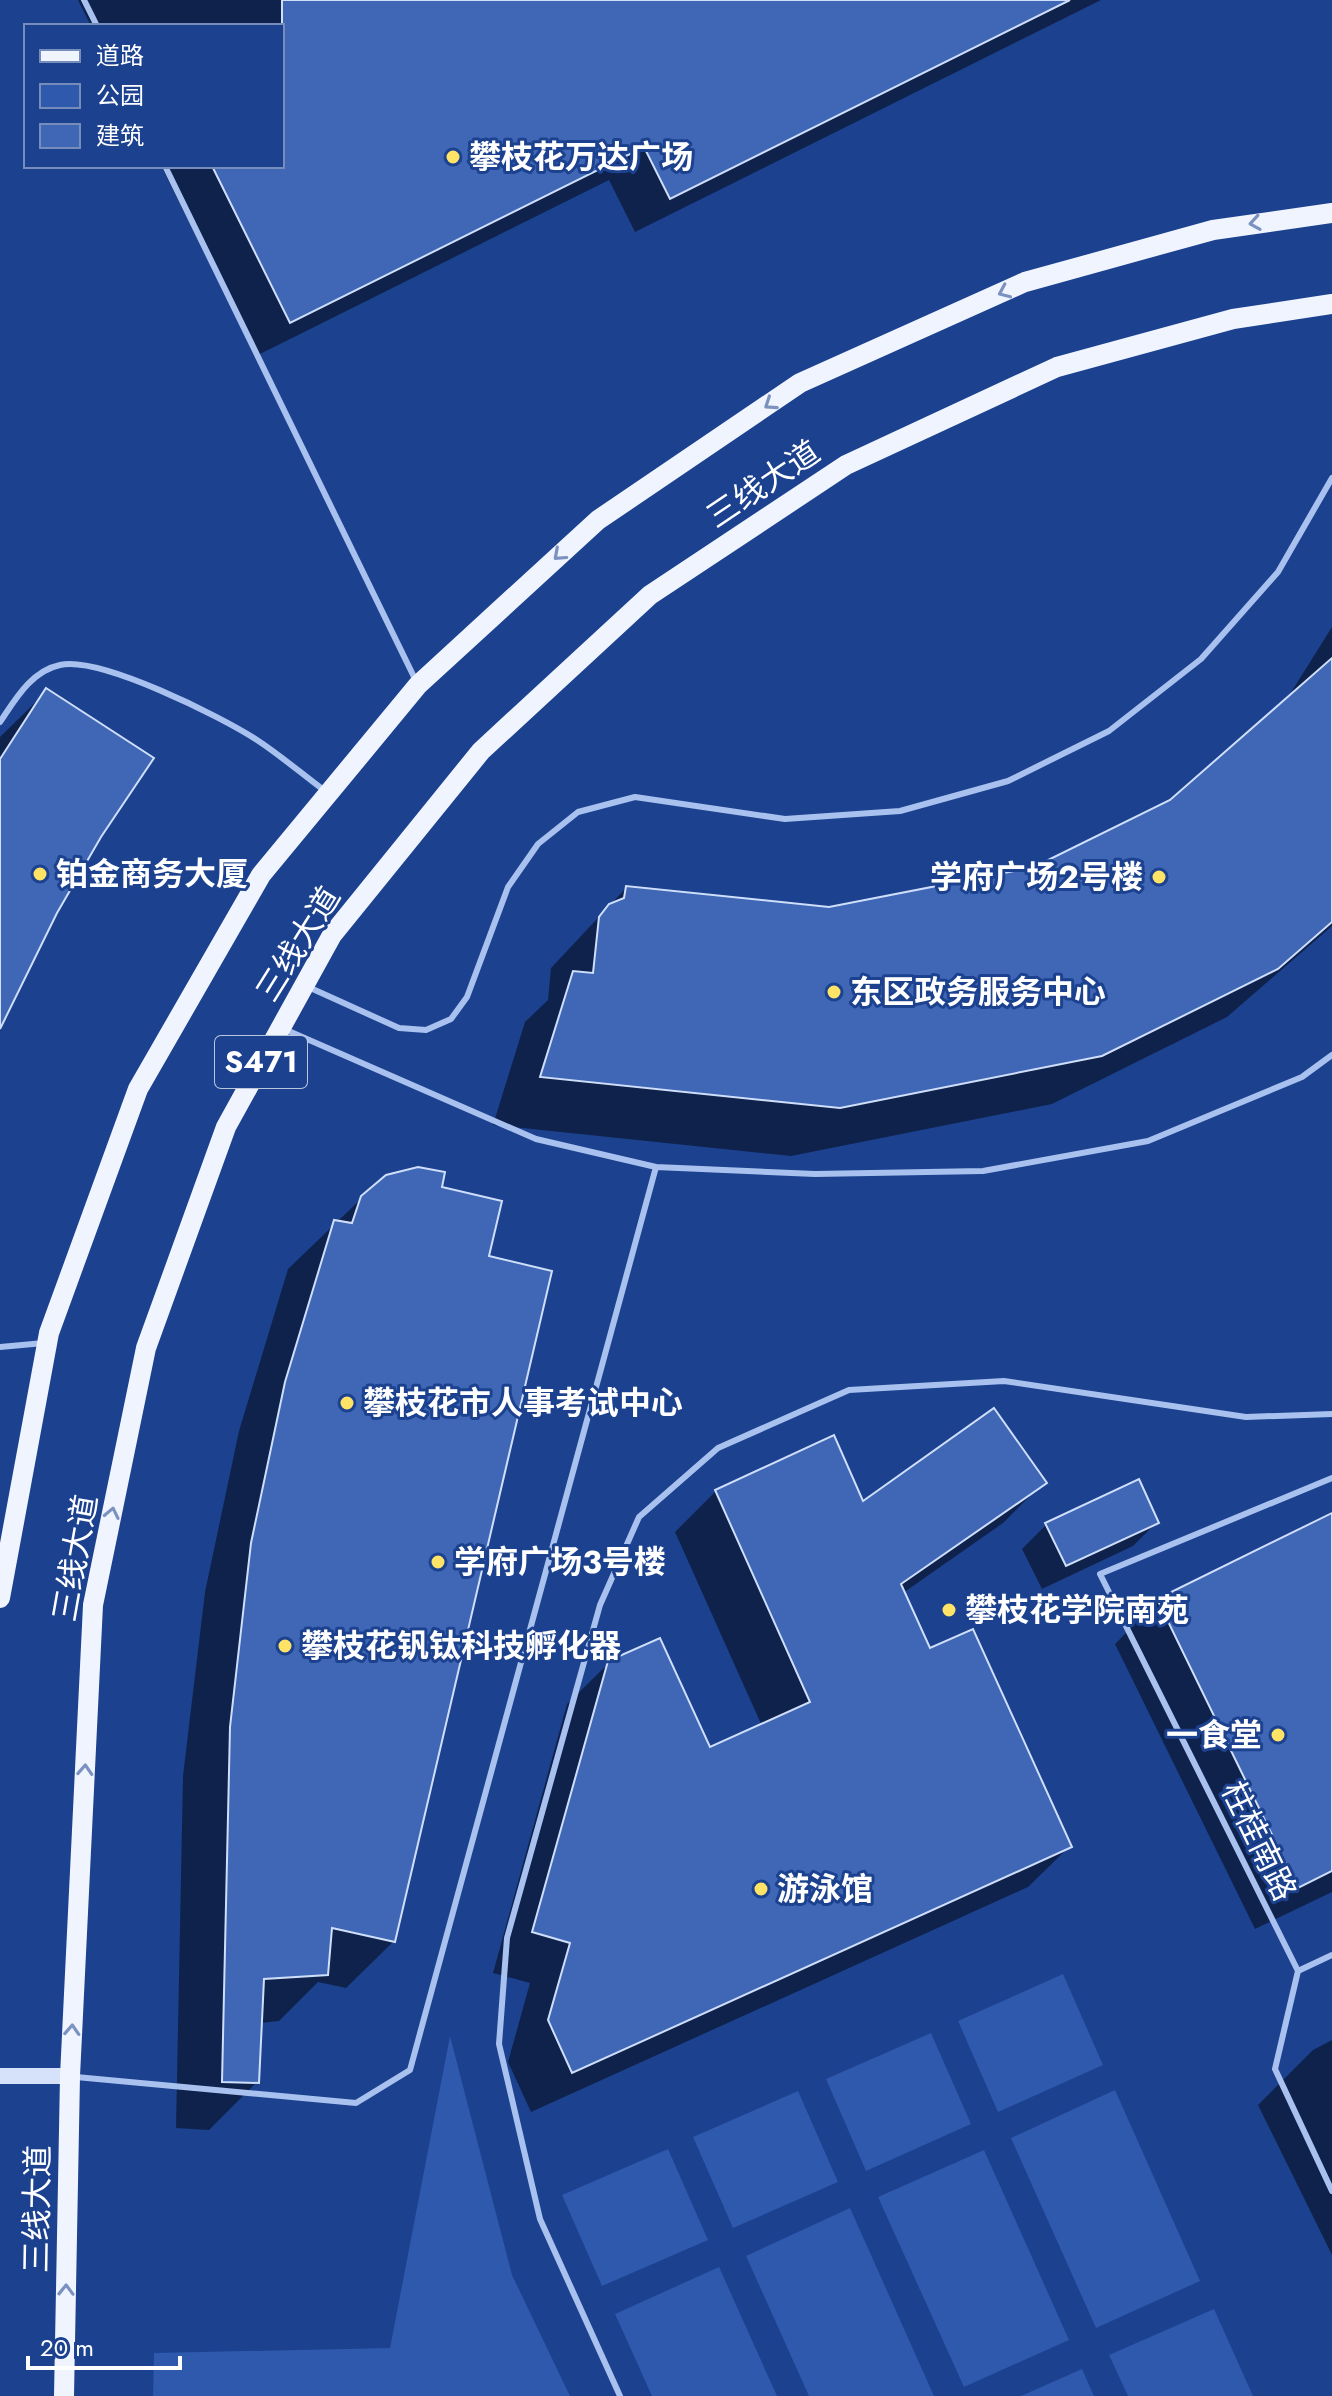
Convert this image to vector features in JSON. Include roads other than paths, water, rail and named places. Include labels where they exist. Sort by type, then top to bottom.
[{"type":"main road","name":"三线大道","points":[[0,1598],[47,1343],[138,1089],[261,875],[418,685],[598,520],[800,383],[1025,282],[1213,230],[1332,213]]},
{"type":"main road","name":"三线大道","points":[[64,2396],[70,2076],[93,1605],[146,1348],[226,1127],[332,935],[481,751],[650,595],[833,473],[1057,367],[1233,319],[1332,304]]},
{"type":"main road","points":[[0,2076],[70,2076]]},
{"type":"lane","points":[[84,0],[96,24]]},
{"type":"lane","points":[[166,168],[418,685]]},
{"type":"lane","points":[[304,985],[399,1028],[426,1030],[451,1019],[467,997],[508,887],[538,844],[578,812],[635,797],[785,819],[900,811],[1008,781],[1109,731],[1201,659],[1278,572],[1332,478]]},
{"type":"lane","points":[[0,722],[26,685],[40,673],[58,665],[81,663],[117,673],[222,719],[259,741],[328,793]]},
{"type":"lane","points":[[281,1027],[536,1139],[656,1167],[815,1174],[983,1171],[1148,1141],[1302,1077],[1332,1055]]},
{"type":"lane","points":[[70,2076],[356,2103],[410,2070],[656,1167]]},
{"type":"lane","points":[[0,1347],[47,1343]]},
{"type":"lane","points":[[620,2396],[540,2219],[499,2044],[507,1938],[600,1605],[639,1517],[718,1448],[849,1390],[1004,1381],[1246,1417],[1332,1414]]},
{"type":"lane","name":"柱桂南路","points":[[1298,1971],[1100,1574],[1332,1478]]},
{"type":"lane","points":[[1332,1955],[1298,1971],[1275,2069],[1332,2191]]},
{"type":"place","name":"攀枝花万达广场","points":[[453,157]]},
{"type":"place","name":"铂金商务大厦","points":[[40,874]]},
{"type":"place","name":"学府广场2号楼","points":[[1159,877]]},
{"type":"place","name":"东区政务服务中心","points":[[834,992]]},
{"type":"place","name":"攀枝花市人事考试中心","points":[[347,1403]]},
{"type":"place","name":"学府广场3号楼","points":[[438,1562]]},
{"type":"place","name":"攀枝花学院南苑","points":[[949,1610]]},
{"type":"place","name":"攀枝花钒钛科技孵化器","points":[[285,1646]]},
{"type":"place","name":"一食堂","points":[[1278,1735]]},
{"type":"place","name":"游泳馆","points":[[761,1889]]}]
